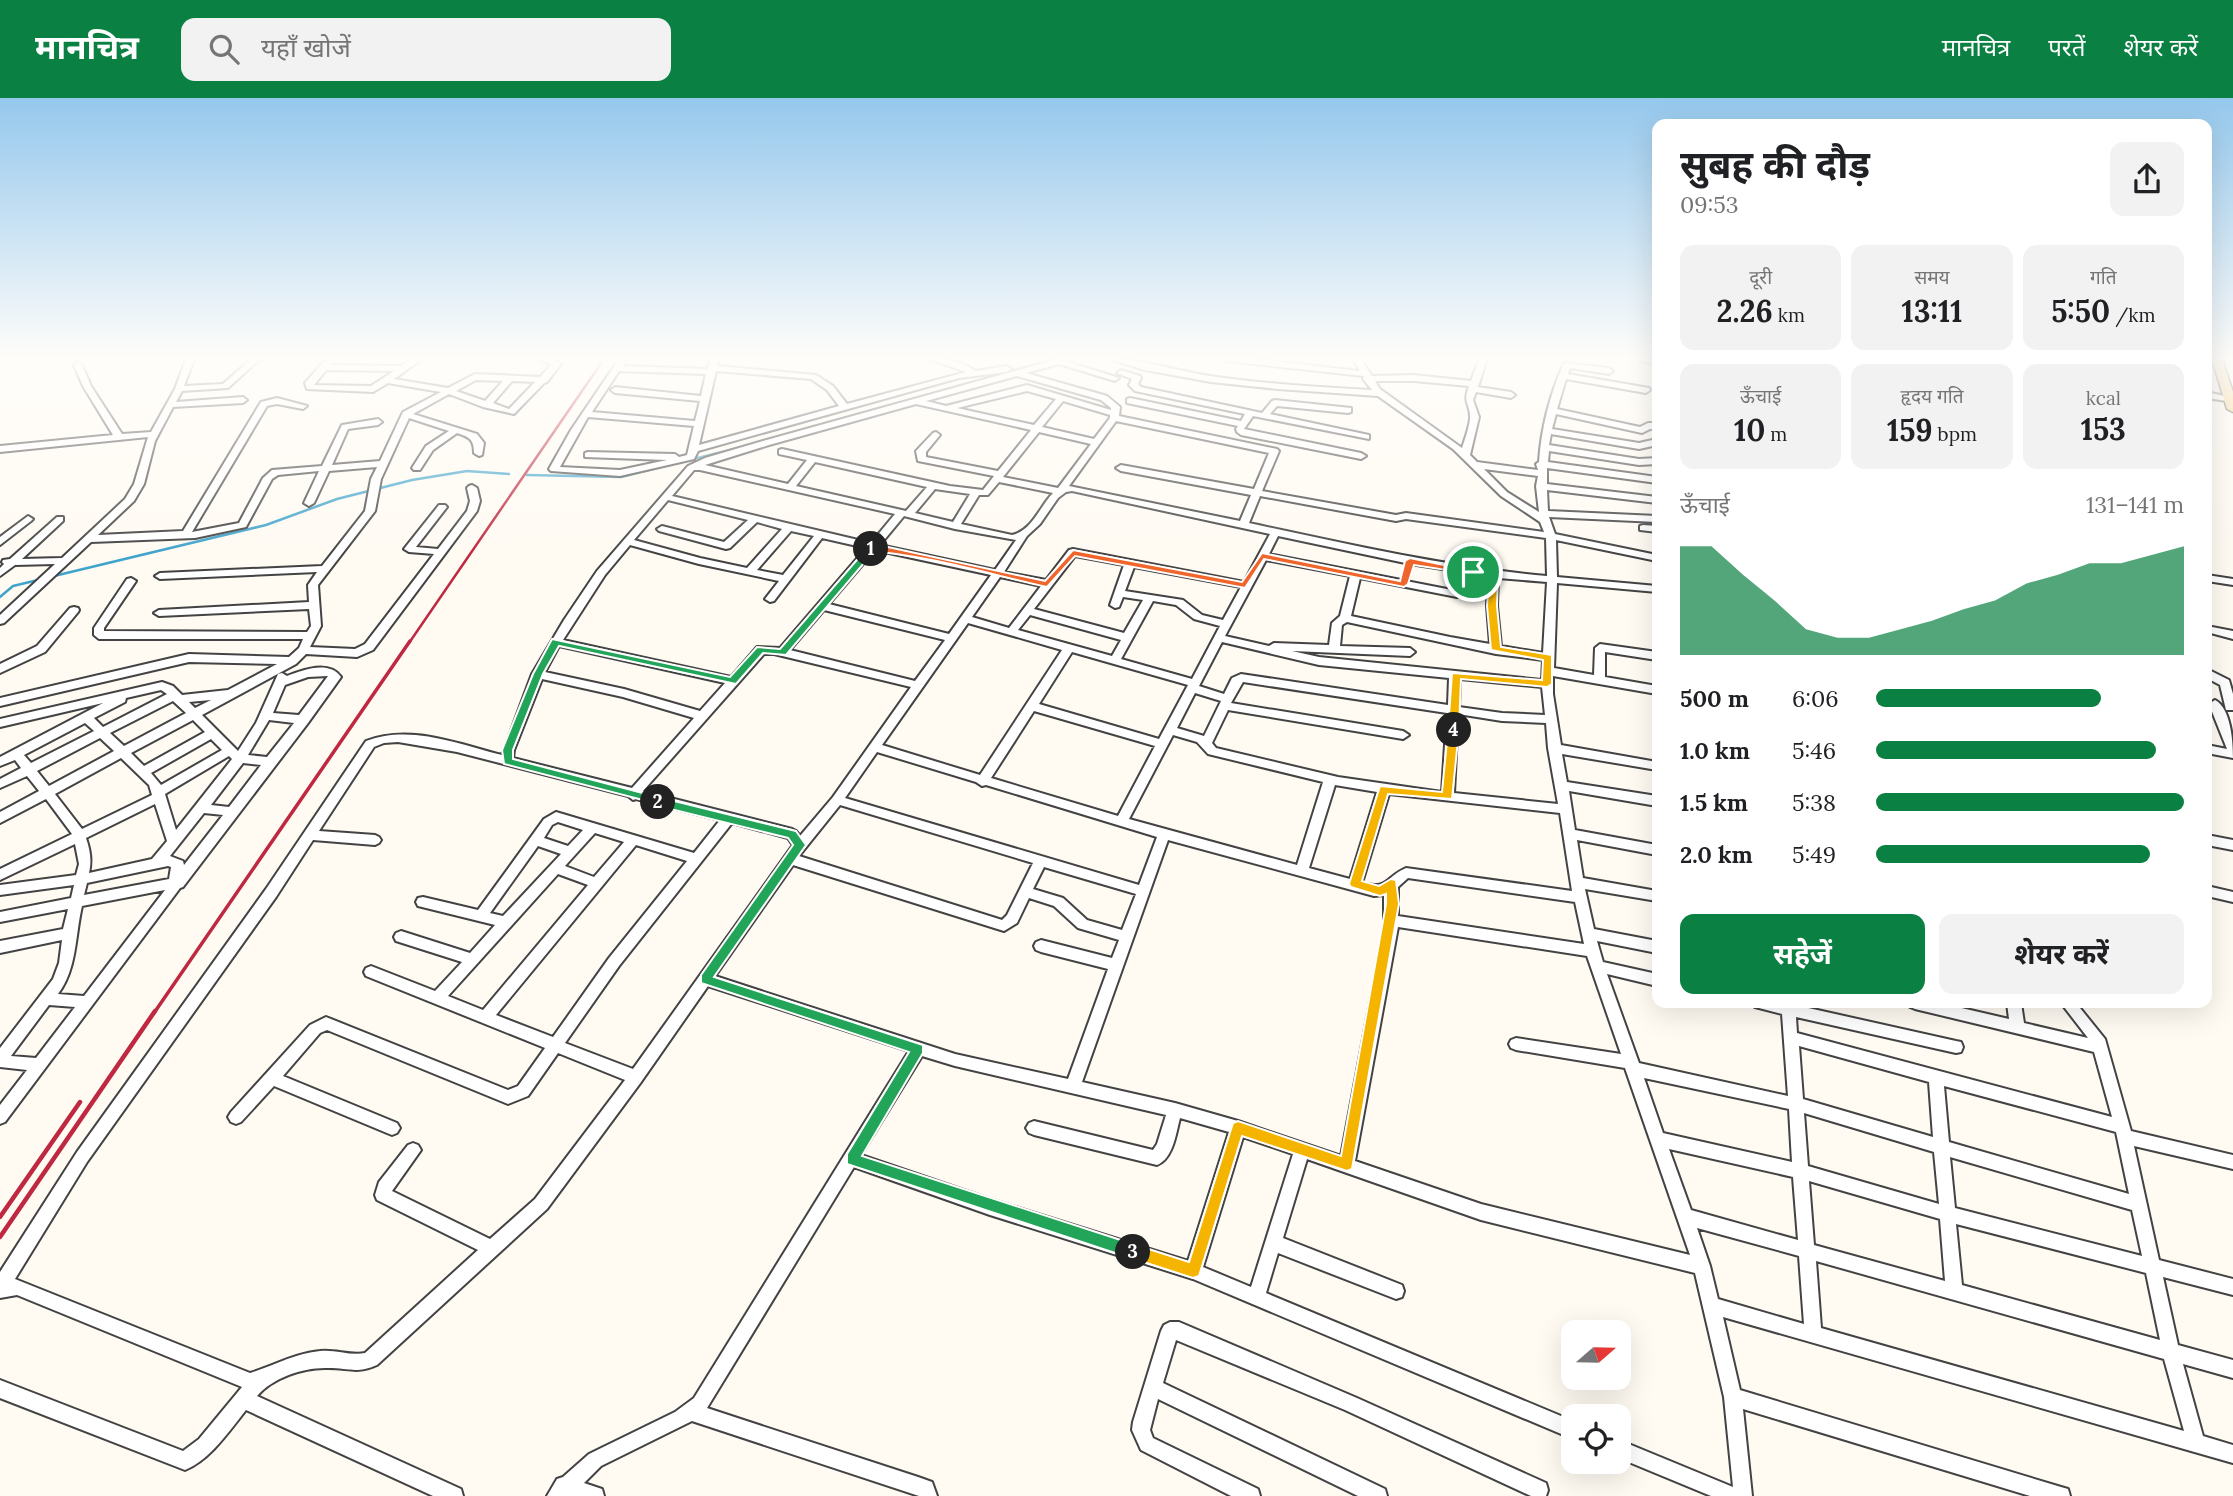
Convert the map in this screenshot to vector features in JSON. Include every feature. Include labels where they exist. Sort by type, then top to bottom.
[{"type":"street","points":[[110,424],[119,438]]},
{"type":"street","points":[[0,621],[134,493],[153,434],[159,424]]},
{"type":"street","points":[[186,534],[252,424]]},
{"type":"street","points":[[310,503],[345,427],[363,424]]},
{"type":"street","points":[[0,818],[236,693],[288,664],[303,650],[317,620],[313,585],[370,511],[382,464],[401,424]]},
{"type":"street","points":[[441,424],[477,440],[479,453]]},
{"type":"street","points":[[580,424],[556,462],[554,467],[557,470],[620,473],[690,461],[798,424]]},
{"type":"street","points":[[508,761],[508,750],[538,674],[556,642],[596,580],[666,497],[690,461],[699,424]]},
{"type":"street","points":[[588,455],[708,460],[827,424]]},
{"type":"street","points":[[1009,424],[1096,442]]},
{"type":"street","points":[[782,453],[976,494],[989,490],[1041,424]]},
{"type":"street","points":[[0,1289],[17,1287],[242,1382],[259,1380],[302,1362],[328,1359],[355,1364],[371,1359],[541,1204],[636,1077],[800,845],[837,800],[997,572],[1109,424]]},
{"type":"street","points":[[1153,424],[1275,453],[1244,524]]},
{"type":"street","points":[[1243,424],[1241,432],[1361,456]]},
{"type":"street","points":[[1287,441],[1297,424]]},
{"type":"street","points":[[1308,424],[1366,437]]},
{"type":"street","points":[[1423,424],[1465,454],[1504,494],[1544,517],[1652,519]]},
{"type":"street","points":[[1465,454],[1473,424]]},
{"type":"street","points":[[1549,424],[1541,469],[1541,486],[1544,517],[1551,536],[1548,670],[1550,719],[1577,882],[1592,951],[1702,1266],[1733,1397],[1743,1496]]},
{"type":"street","points":[[1615,424],[1642,430],[1652,426]]},
{"type":"street","points":[[416,468],[429,447],[457,429]]},
{"type":"street","points":[[0,449],[153,434]]},
{"type":"street","points":[[936,435],[921,451],[921,459],[1061,490],[1072,488],[1410,561],[1493,574],[1652,589]]},
{"type":"street","points":[[1545,439],[1639,446],[1652,443]]},
{"type":"street","points":[[1545,439],[1639,454]]},
{"type":"street","points":[[1545,439],[1639,462],[1652,461]]},
{"type":"street","points":[[790,488],[813,459]]},
{"type":"street","points":[[690,461],[790,488],[956,526],[1012,538],[1023,537]]},
{"type":"street","points":[[87,539],[195,535],[243,525],[268,478],[275,472],[382,464]]},
{"type":"street","points":[[1475,465],[1652,480]]},
{"type":"street","points":[[1121,468],[1396,518],[1406,516],[1551,536],[1652,557]]},
{"type":"street","points":[[782,652],[874,547],[933,485]]},
{"type":"street","points":[[1541,486],[1652,499]]},
{"type":"street","points":[[303,650],[357,653],[369,647],[475,506],[472,488]]},
{"type":"street","points":[[956,526],[976,494]]},
{"type":"street","points":[[666,497],[874,547],[1047,584]]},
{"type":"street","points":[[442,507],[409,549],[442,552]]},
{"type":"street","points":[[662,529],[726,546],[755,518]]},
{"type":"street","points":[[0,542],[28,519]]},
{"type":"street","points":[[0,573],[6,562],[60,519]]},
{"type":"street","points":[[749,572],[790,526]]},
{"type":"street","points":[[1643,528],[1652,528]]},
{"type":"street","points":[[1121,822],[1276,531]]},
{"type":"street","points":[[770,599],[820,534]]},
{"type":"street","points":[[629,542],[786,579]]},
{"type":"street","points":[[1011,632],[1073,552],[1245,585]]},
{"type":"street","points":[[1262,556],[1457,594]]},
{"type":"street","points":[[6,562],[63,561]]},
{"type":"street","points":[[1404,584],[1410,561]]},
{"type":"street","points":[[1115,605],[1130,563]]},
{"type":"street","points":[[160,576],[324,569]]},
{"type":"street","points":[[1493,574],[1492,606],[1496,650]]},
{"type":"street","points":[[1345,618],[1355,576]]},
{"type":"street","points":[[2212,579],[2233,582]]},
{"type":"street","points":[[131,581],[99,628],[99,635],[312,635]]},
{"type":"street","points":[[1119,593],[1179,603],[1198,617],[1225,624]]},
{"type":"street","points":[[1115,660],[1150,597]]},
{"type":"street","points":[[159,613],[315,605]]},
{"type":"street","points":[[822,606],[951,638]]},
{"type":"street","points":[[0,669],[45,646],[74,610]]},
{"type":"street","points":[[1027,611],[1128,638]]},
{"type":"street","points":[[1334,649],[1337,623],[1345,618],[1496,650],[1548,670],[1652,689]]},
{"type":"street","points":[[965,619],[1115,660],[1193,685],[1226,703],[1403,735]]},
{"type":"street","points":[[2212,630],[2233,635]]},
{"type":"street","points":[[1218,638],[1306,659],[1455,675],[1548,670]]},
{"type":"street","points":[[556,642],[733,681]]},
{"type":"street","points":[[1248,645],[1410,652]]},
{"type":"street","points":[[982,782],[1069,648]]},
{"type":"street","points":[[1599,680],[1600,648],[1652,655]]},
{"type":"street","points":[[633,795],[761,650],[782,652],[917,685]]},
{"type":"street","points":[[0,702],[190,658],[288,664]]},
{"type":"street","points":[[156,864],[199,808],[234,754],[265,716],[288,664]]},
{"type":"street","points":[[0,1117],[174,886],[304,720],[332,682],[334,674],[314,671],[280,683]]},
{"type":"street","points":[[538,674],[624,693],[702,716]]},
{"type":"street","points":[[1448,796],[1455,675]]},
{"type":"street","points":[[2212,676],[2225,683],[2232,707],[2212,703]]},
{"type":"street","points":[[1206,743],[1238,679],[1245,678],[1455,711],[1550,719]]},
{"type":"street","points":[[0,723],[162,686],[234,754],[272,762]]},
{"type":"street","points":[[0,762],[136,691]]},
{"type":"street","points":[[0,784],[176,697],[236,693]]},
{"type":"street","points":[[2212,705],[2233,752]]},
{"type":"street","points":[[1032,706],[1162,744]]},
{"type":"street","points":[[265,716],[304,720]]},
{"type":"street","points":[[86,717],[144,771],[159,794],[174,842]]},
{"type":"street","points":[[1169,730],[1206,743],[1212,751],[1330,780],[1384,789],[1564,809]]},
{"type":"street","points":[[144,771],[212,733]]},
{"type":"street","points":[[0,1289],[82,1157],[271,893],[361,753],[376,740],[410,739],[508,761],[792,834],[800,845]]},
{"type":"street","points":[[875,747],[982,782],[1121,822],[1380,891],[1406,873],[1580,897]]},
{"type":"street","points":[[1554,748],[1652,765]]},
{"type":"street","points":[[2212,750],[2233,752]]},
{"type":"street","points":[[0,1060],[47,999],[64,971],[85,857],[79,834],[50,793],[16,753]]},
{"type":"street","points":[[0,875],[234,754]]},
{"type":"street","points":[[1303,870],[1330,780]]},
{"type":"street","points":[[1560,785],[1652,800]]},
{"type":"street","points":[[1355,884],[1384,789]]},
{"type":"street","points":[[837,800],[1143,891]]},
{"type":"street","points":[[199,808],[234,812]]},
{"type":"street","points":[[481,916],[548,822],[556,817],[695,858]]},
{"type":"street","points":[[236,1117],[315,1029],[326,1023],[508,1097],[523,1091],[614,962],[728,819]]},
{"type":"street","points":[[437,998],[593,827]]},
{"type":"street","points":[[1072,1088],[1164,834]]},
{"type":"street","points":[[308,835],[375,840]]},
{"type":"street","points":[[1569,835],[1652,849]]},
{"type":"street","points":[[535,841],[570,852]]},
{"type":"street","points":[[486,1017],[632,841]]},
{"type":"street","points":[[2212,841],[2233,845]]},
{"type":"street","points":[[792,859],[998,926],[1004,926],[1012,919],[1041,860]]},
{"type":"street","points":[[0,890],[83,879],[175,861],[178,872],[174,886]]},
{"type":"street","points":[[556,867],[596,883]]},
{"type":"street","points":[[1577,882],[1652,895]]},
{"type":"street","points":[[1347,1165],[1392,921],[1391,884]]},
{"type":"street","points":[[0,917],[174,886]]},
{"type":"street","points":[[1025,892],[1058,902],[1083,925],[1127,937]]},
{"type":"street","points":[[2212,892],[2233,897]]},
{"type":"street","points":[[423,902],[505,922]]},
{"type":"street","points":[[1392,921],[1592,951]]},
{"type":"street","points":[[0,947],[69,933]]},
{"type":"street","points":[[1588,934],[1652,946]]},
{"type":"street","points":[[401,937],[471,959]]},
{"type":"street","points":[[1041,946],[1116,965]]},
{"type":"street","points":[[1597,966],[1652,979]]},
{"type":"street","points":[[371,972],[636,1077]]},
{"type":"street","points":[[705,979],[918,1049],[1072,1088],[1175,1110],[1238,1128],[1481,1212],[1702,1266]]},
{"type":"street","points":[[47,999],[87,1002]]},
{"type":"street","points":[[1789,1008],[1813,1334]]},
{"type":"street","points":[[1797,1008],[1956,1047]]},
{"type":"street","points":[[1936,1008],[2100,1047]]},
{"type":"street","points":[[2015,1008],[2017,1027]]},
{"type":"street","points":[[2072,1008],[2093,1033],[2100,1047],[2123,1132],[2171,1351],[2196,1443]]},
{"type":"street","points":[[1791,1038],[2233,1162]]},
{"type":"street","points":[[1516,1044],[1633,1065],[1795,1104],[1942,1144],[2138,1203]]},
{"type":"street","points":[[561,1491],[595,1460],[691,1412],[700,1404],[918,1049]]},
{"type":"street","points":[[0,1060],[38,1065]]},
{"type":"street","points":[[272,1078],[392,1128]]},
{"type":"street","points":[[1936,1079],[1954,1291]]},
{"type":"street","points":[[1034,1128],[1150,1159],[1157,1158],[1164,1147],[1175,1110]]},
{"type":"street","points":[[1193,1271],[1238,1128]]},
{"type":"street","points":[[1658,1139],[1800,1171],[1948,1214],[2233,1287]]},
{"type":"street","points":[[413,1150],[385,1187],[383,1195],[491,1248]]},
{"type":"street","points":[[1257,1295],[1302,1150]]},
{"type":"street","points":[[852,1159],[990,1207],[1193,1271],[1257,1295],[1561,1425]]},
{"type":"street","points":[[1686,1217],[2233,1368]]},
{"type":"street","points":[[1274,1243],[1396,1291]]},
{"type":"street","points":[[1712,1306],[2233,1454]]},
{"type":"street","points":[[1251,1496],[1147,1444],[1141,1430],[1170,1331],[1179,1331],[1351,1404],[1539,1490]]},
{"type":"street","points":[[0,1389],[185,1461],[205,1445],[259,1380]]},
{"type":"street","points":[[1153,1387],[1378,1496]]},
{"type":"street","points":[[1733,1397],[2061,1496]]},
{"type":"street","points":[[243,1399],[454,1496]]},
{"type":"street","points":[[691,1412],[918,1486],[925,1489],[928,1496]]},
{"type":"street","points":[[1631,1454],[1733,1496]]},
{"type":"street","points":[[561,1491],[595,1496]]},
{"type":"waterway","points":[[782,436],[823,424]]},
{"type":"waterway","points":[[527,475],[621,477],[758,443]]},
{"type":"waterway","points":[[50,577],[266,525],[337,499],[412,480],[467,471],[509,474]]},
{"type":"waterway","points":[[0,597],[13,586],[42,579]]},
{"type":"railway","points":[[409,643],[559,424]]},
{"type":"railway","points":[[154,1013],[410,641]]},
{"type":"railway","points":[[0,1237],[155,1011]]},
{"type":"railway","points":[[0,1217],[80,1102]]},
{"type":"route","points":[[874,547],[1047,584],[1073,552],[1245,585],[1262,556],[1404,584],[1410,561],[1473,572],[1493,574],[1492,606],[1496,650],[1548,657],[1547,684],[1455,675],[1448,796],[1384,789],[1355,884],[1380,891],[1391,884],[1392,921],[1347,1165],[1238,1128],[1193,1271],[990,1207],[852,1159],[918,1049],[705,979],[797,851],[800,845],[798,838],[792,834],[512,765],[506,756],[538,674],[556,642],[733,681],[761,650],[782,652],[874,547]]}]
